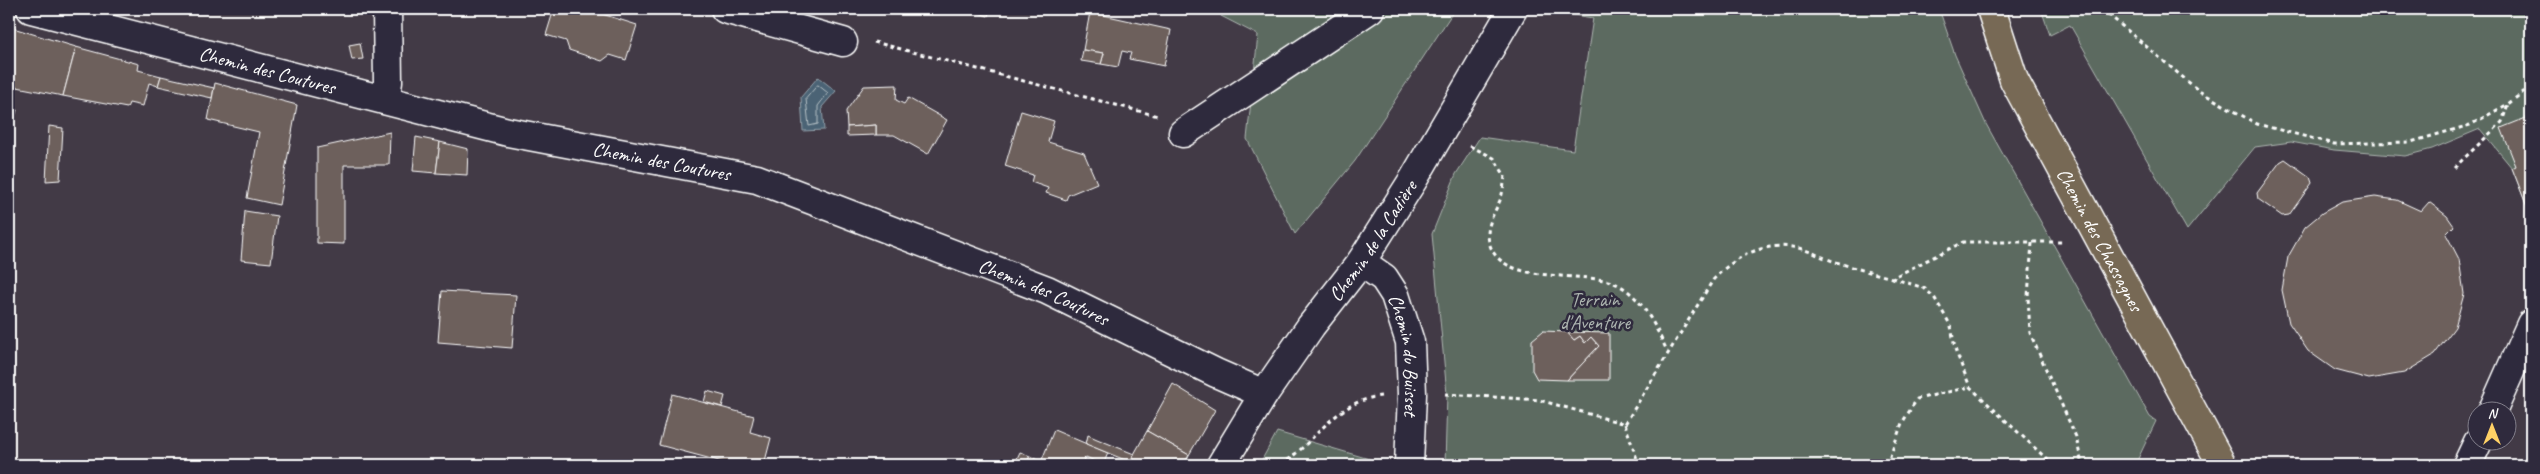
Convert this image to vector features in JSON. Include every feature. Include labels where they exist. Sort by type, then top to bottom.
[{"type":"main road","name":"Chemin des Chassagnes","points":[[1991,9],[2014,80],[2066,179],[2103,241],[2222,465]]},
{"type":"street","name":"Chemin des Coutures","points":[[31,9],[508,132],[758,179],[1047,290],[1216,373],[1264,394]]},
{"type":"street","points":[[385,100],[388,82],[386,9]]},
{"type":"street","points":[[725,9],[843,42]]},
{"type":"street","points":[[1183,133],[1370,9]]},
{"type":"street","name":"Chemin de la Cadière","points":[[1221,465],[1264,394],[1311,326],[1361,262],[1442,131],[1513,9]]},
{"type":"street","name":"Chemin du Buisset","points":[[1361,262],[1384,278],[1395,295],[1410,342],[1412,394],[1409,465]]},
{"type":"street","points":[[2496,402],[2531,324]]},
{"type":"street","points":[[2467,465],[2473,452]]},
{"type":"path","points":[[2102,9],[2199,91],[2257,124],[2334,144],[2410,142],[2470,125],[2508,104],[2531,86]]},
{"type":"path","points":[[843,42],[878,42],[1163,117],[1183,133]]},
{"type":"path","points":[[2454,168],[2502,122],[2508,104]]},
{"type":"path","points":[[1442,131],[1494,158],[1505,176],[1501,198],[1489,222],[1489,243],[1502,262],[1531,274],[1614,283],[1635,298],[1654,322],[1668,352]]},
{"type":"path","points":[[1892,278],[1964,242],[2103,241]]},
{"type":"path","points":[[2032,243],[2028,296],[2030,333],[2076,437],[2082,465]]},
{"type":"path","points":[[1639,465],[1625,424],[1713,280],[1733,262],[1750,251],[1763,248],[1793,247],[1924,288],[1934,297],[1951,326],[1955,349],[1970,387],[2052,465]]},
{"type":"path","points":[[1887,465],[1902,423],[1917,399],[1970,387]]},
{"type":"path","points":[[1442,394],[1539,400],[1625,424]]},
{"type":"path","points":[[1281,465],[1305,447],[1322,428],[1351,404],[1367,398],[1384,396]]},
{"type":"green space","points":[[1223,9],[1455,9],[1355,161],[1295,234],[1247,139],[1258,35],[1221,16]]},
{"type":"green space","name":"Terrain d'Aventure","points":[[1563,9],[1939,9],[1955,55],[1986,124],[2150,417],[2156,421],[2135,465],[1445,465],[1447,394],[1432,234],[1456,174],[1480,137],[1573,150],[1593,18],[1560,13]]},
{"type":"green space","points":[[2041,9],[2531,9],[2531,217],[2512,168],[2480,129],[2432,149],[2405,156],[2334,150],[2291,142],[2255,147],[2187,230],[2070,25],[2050,35]]},
{"type":"green space","points":[[1277,432],[1376,461],[1376,465],[1259,465]]},
{"type":"water","points":[[818,77],[836,91],[822,107],[824,130],[803,131],[801,97]]},
{"type":"building","points":[[554,9],[601,9],[599,13],[637,25],[626,60],[610,55],[602,61],[569,50],[566,41],[546,35]]},
{"type":"building","points":[[966,9],[990,9],[988,16]]},
{"type":"building","points":[[1090,12],[1171,30],[1164,66],[1129,59],[1131,53],[1122,51],[1118,67],[1101,64],[1104,53],[1083,50]]},
{"type":"building","points":[[9,27],[13,28],[12,86],[9,85]]},
{"type":"building","points":[[13,28],[76,47],[63,96],[12,86]]},
{"type":"building","points":[[360,43],[363,59],[352,60],[349,45]]},
{"type":"building","points":[[76,47],[139,64],[138,70],[161,76],[158,86],[149,83],[143,106],[129,103],[127,108],[63,96]]},
{"type":"building","points":[[1083,50],[1104,53],[1101,64],[1081,61]]},
{"type":"building","points":[[161,76],[214,88],[212,98],[158,86]]},
{"type":"building","points":[[215,83],[297,105],[279,205],[247,198],[259,132],[208,120]]},
{"type":"building","points":[[897,85],[896,100],[904,104],[908,98],[947,120],[928,154],[894,135],[876,135],[876,125],[847,127],[846,111],[864,86]]},
{"type":"building","points":[[9,102],[12,102],[11,108],[17,110],[14,120],[11,119],[10,148]]},
{"type":"building","points":[[1021,111],[1054,121],[1048,142],[1084,153],[1097,183],[1068,195],[1066,200],[1046,193],[1048,188],[1031,182],[1033,175],[1005,166]]},
{"type":"building","points":[[2531,116],[2531,217],[2512,168],[2516,166],[2501,128]]},
{"type":"building","points":[[876,125],[876,135],[847,136],[847,127]]},
{"type":"building","points":[[49,126],[63,128],[60,180],[46,181]]},
{"type":"building","points":[[390,132],[389,165],[344,165],[344,244],[317,243],[317,148]]},
{"type":"building","points":[[416,137],[440,142],[436,173],[413,171]]},
{"type":"building","points":[[440,142],[468,149],[467,175],[436,173]]},
{"type":"building","points":[[2285,159],[2310,177],[2312,183],[2289,215],[2282,216],[2258,199],[2257,193],[2280,162]]},
{"type":"building","points":[[2375,197],[2397,200],[2421,211],[2429,202],[2447,216],[2454,226],[2446,234],[2459,259],[2464,294],[2455,327],[2434,355],[2404,373],[2369,379],[2335,370],[2308,351],[2289,323],[2282,290],[2288,257],[2305,227],[2322,213],[2342,202]]},
{"type":"building","points":[[245,211],[277,216],[271,263],[241,260]]},
{"type":"building","points":[[442,291],[516,295],[512,348],[438,342]]},
{"type":"building","points":[[1543,331],[1567,332],[1574,340],[1580,336],[1585,343],[1591,337],[1599,346],[1567,380],[1537,379],[1532,370],[1532,340]]},
{"type":"building","points":[[1567,332],[1609,333],[1609,380],[1567,380],[1599,346],[1591,337],[1585,343],[1580,336],[1574,340]]},
{"type":"building","points":[[1173,384],[1215,410],[1189,455],[1147,431]]},
{"type":"building","points":[[707,391],[725,396],[722,407],[704,402]]},
{"type":"building","points":[[672,394],[754,416],[750,432],[771,438],[764,465],[734,465],[659,445]]},
{"type":"building","points":[[1054,430],[1108,453],[1103,465],[1086,457],[1082,465],[1025,465],[1030,456],[1041,462]]},
{"type":"building","points":[[1147,431],[1189,455],[1184,465],[1128,465]]},
{"type":"building","points":[[1088,435],[1134,454],[1130,462],[1086,444]]},
{"type":"building","points":[[1020,452],[1030,456],[1025,465],[1014,465]]}]
